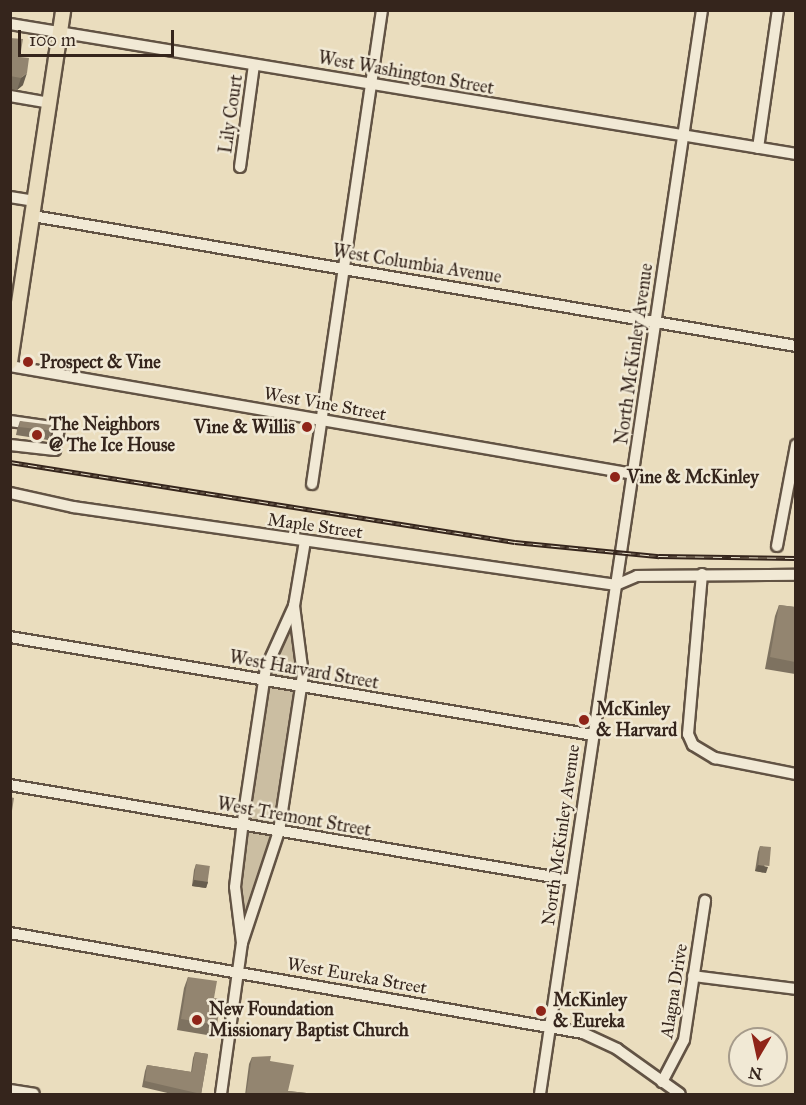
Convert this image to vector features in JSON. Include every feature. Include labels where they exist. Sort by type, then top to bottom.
[{"type":"main road","points":[[10,364],[63,10]]},
{"type":"street","points":[[312,484],[382,10]]},
{"type":"street","name":"North McKinley Avenue","points":[[540,1095],[702,10]]},
{"type":"street","points":[[758,148],[778,10]]},
{"type":"street","name":"West Washington Street","points":[[10,24],[795,154]]},
{"type":"street","name":"Lily Court","points":[[240,167],[254,65]]},
{"type":"street","points":[[10,96],[49,103]]},
{"type":"street","points":[[10,197],[35,201]]},
{"type":"street","name":"West Columbia Avenue","points":[[33,216],[795,346]]},
{"type":"street","name":"West Vine Street","points":[[10,364],[633,474]]},
{"type":"street","points":[[10,421],[59,428],[55,450],[10,445]]},
{"type":"street","points":[[777,546],[795,445]]},
{"type":"street","name":"Maple Street","points":[[10,494],[305,541],[616,585]]},
{"type":"street","points":[[242,943],[235,887],[264,680],[294,606],[305,541]]},
{"type":"street","points":[[702,574],[688,734],[715,758],[795,774]]},
{"type":"street","points":[[616,585],[637,576],[795,575]]},
{"type":"street","points":[[221,1095],[242,943],[279,831],[301,687],[303,660],[294,606]]},
{"type":"street","name":"West Harvard Street","points":[[10,637],[593,735]]},
{"type":"street","name":"West Tremont Street","points":[[10,785],[571,880]]},
{"type":"street","name":"Alagna Drive","points":[[662,1082],[681,1052],[705,901]]},
{"type":"street","name":"West Eureka Street","points":[[10,933],[549,1026],[599,1039],[680,1095]]},
{"type":"street","points":[[693,976],[795,989]]},
{"type":"street","points":[[10,1090],[34,1095]]},
{"type":"shaded area","points":[[291,626],[298,667],[270,853],[244,913],[242,863],[265,699],[272,665]]},
{"type":"building","points":[[10,38],[23,39],[20,57],[29,58],[27,73],[21,78],[10,76]]},
{"type":"building","points":[[20,421],[52,425],[51,431],[19,427]]},
{"type":"building","points":[[779,605],[795,607],[795,662],[770,657]]},
{"type":"building","points":[[10,797],[14,798],[11,817],[10,817]]},
{"type":"building","points":[[760,846],[771,847],[769,866],[758,865]]},
{"type":"building","points":[[196,864],[210,866],[208,882],[194,880]]},
{"type":"building","name":"New Foundation Missionary Baptist Church","points":[[188,977],[217,981],[214,998],[221,999],[217,1025],[181,1019]]},
{"type":"building","points":[[195,1052],[208,1054],[201,1094],[145,1081],[147,1065],[192,1072]]},
{"type":"building","points":[[271,1056],[270,1061],[294,1065],[288,1091],[325,1095],[246,1095],[252,1057]]},
{"type":"railway","points":[[10,462],[515,542],[659,556],[796,558]]},
{"type":"place","name":"Prospect & Vine","points":[[28,362]]},
{"type":"place","name":"Vine & Willis","points":[[307,427]]},
{"type":"place","name":"The Neighbors @ The Ice House","points":[[37,435]]},
{"type":"place","name":"Vine & McKinley","points":[[615,477]]},
{"type":"place","name":"McKinley & Harvard","points":[[584,720]]},
{"type":"place","name":"McKinley & Eureka","points":[[541,1011]]},
{"type":"place","name":"New Foundation Missionary Baptist Church","points":[[197,1020]]}]
